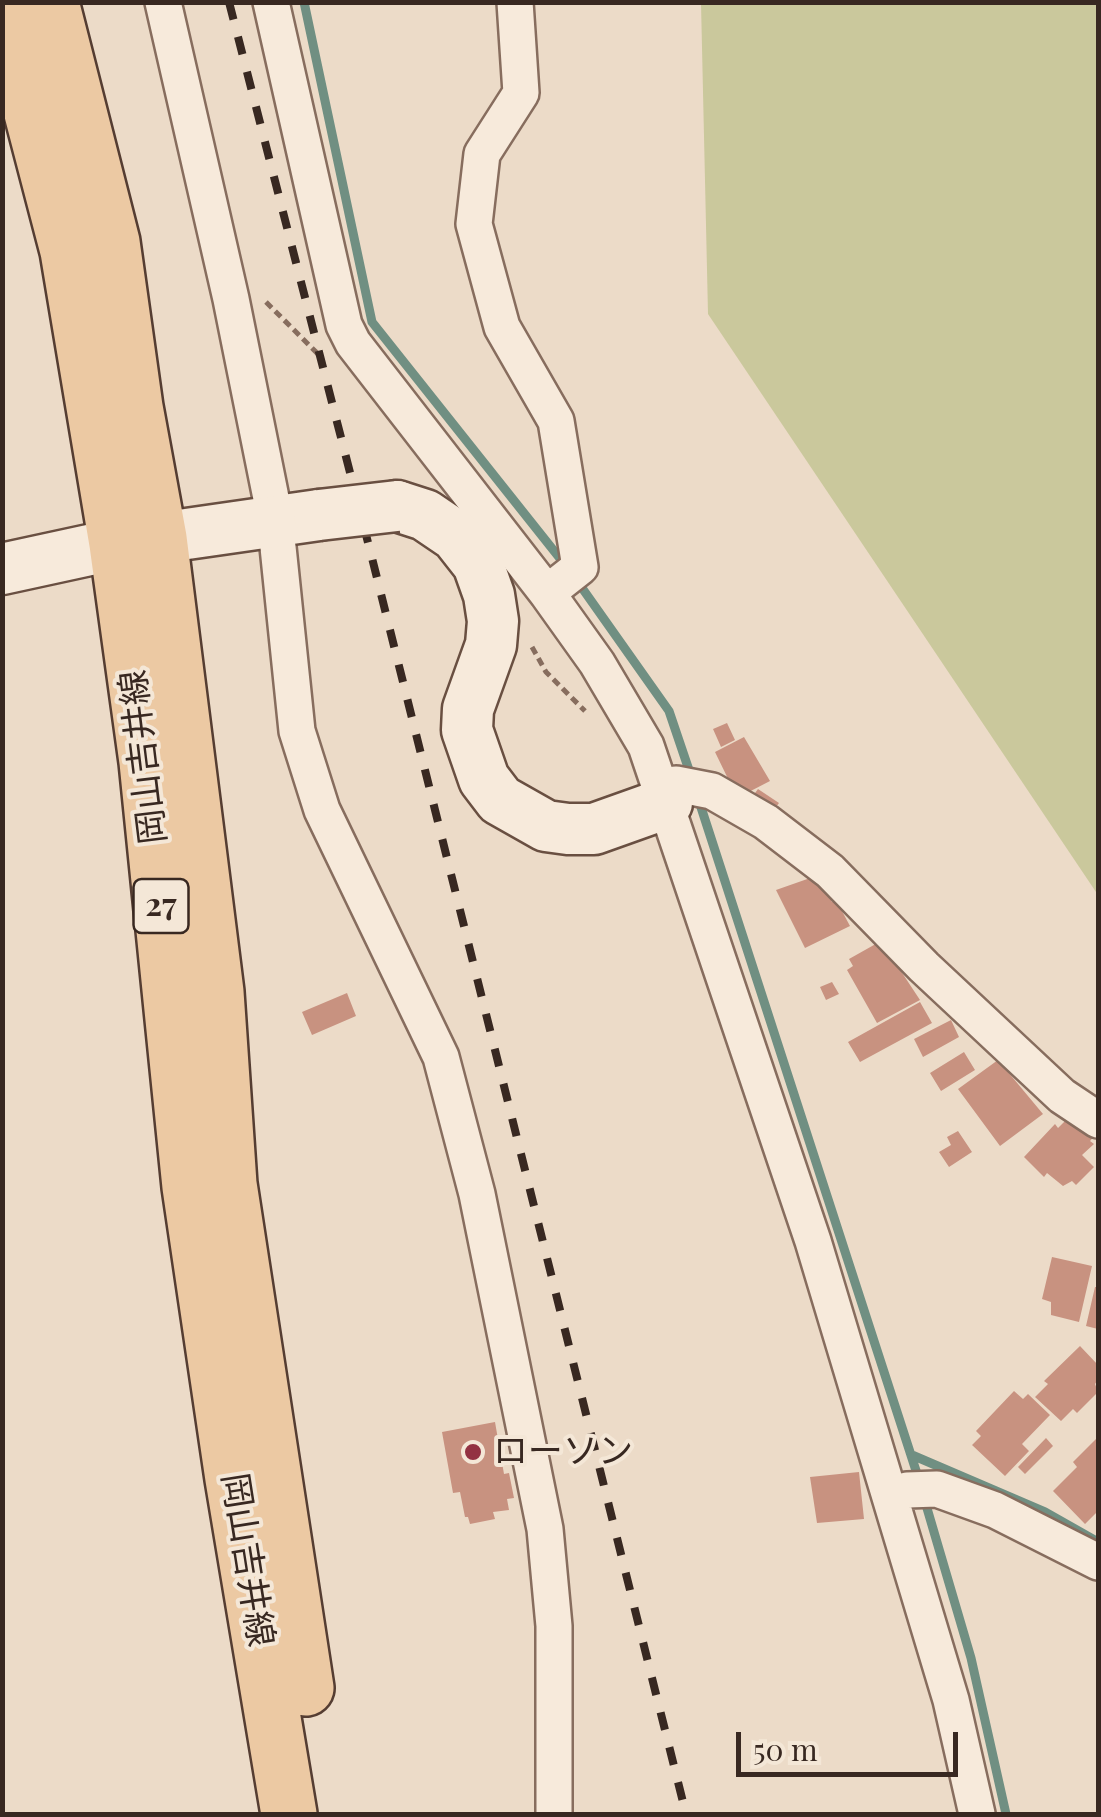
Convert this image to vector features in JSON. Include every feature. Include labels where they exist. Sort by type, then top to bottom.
[{"type":"main road","name":"岡山吉井線","points":[[3,2],[138,541],[216,992],[230,1184],[326,1814]]},
{"type":"main road","name":"岡山吉井線","points":[[51,2],[112,242],[135,407],[146,762],[190,1187],[233,1479],[289,1814]]},
{"type":"street","points":[[163,2],[231,299],[271,498]]},
{"type":"street","points":[[271,2],[344,326],[564,579]]},
{"type":"street","points":[[515,2],[521,93],[482,154],[474,224],[502,326],[556,421],[564,579],[597,663],[646,746],[679,791],[812,1240],[912,1492],[977,1814]]},
{"type":"street","points":[[22,564],[138,541],[319,515],[397,506],[426,515],[456,536],[478,564],[489,595],[491,646],[468,709],[467,730],[484,780],[500,800],[546,826],[594,828],[679,791],[766,822],[830,871],[924,968],[1062,1096],[1098,1120]]},
{"type":"street","points":[[278,547],[297,731],[322,810],[440,1057],[477,1194],[545,1529],[554,1626],[554,1814]]},
{"type":"street","points":[[912,1492],[995,1510],[1098,1562]]},
{"type":"shaded area","points":[[701,3],[1098,3],[1098,895],[708,314]]},
{"type":"building","points":[[727,723],[735,740],[721,747],[713,729]]},
{"type":"building","points":[[744,737],[770,781],[741,796],[734,791],[715,752]]},
{"type":"building","points":[[758,789],[779,803],[770,815],[749,801]]},
{"type":"building","points":[[813,877],[817,886],[823,883],[832,902],[836,900],[850,926],[805,948],[776,890]]},
{"type":"building","points":[[881,941],[920,1000],[877,1023],[847,970],[853,966],[849,959]]},
{"type":"building","points":[[832,982],[839,994],[826,1000],[820,987]]},
{"type":"building","points":[[347,993],[356,1016],[312,1035],[302,1012]]},
{"type":"building","points":[[920,1002],[932,1023],[860,1062],[848,1042]]},
{"type":"building","points":[[951,1020],[959,1037],[923,1057],[914,1039]]},
{"type":"building","points":[[964,1052],[975,1070],[941,1091],[930,1073]]},
{"type":"building","points":[[998,1060],[1043,1114],[1000,1146],[958,1089]]},
{"type":"building","points":[[1071,1115],[1098,1132],[1090,1141],[1094,1144],[1082,1155],[1094,1167],[1076,1185],[1072,1181],[1063,1186],[1047,1173],[1044,1177],[1024,1157],[1055,1124],[1058,1128]]},
{"type":"building","points":[[958,1131],[972,1152],[949,1167],[939,1152],[951,1145],[947,1137]]},
{"type":"building","points":[[1052,1257],[1092,1266],[1079,1322],[1051,1315],[1051,1302],[1042,1299]]},
{"type":"building","points":[[1098,1287],[1098,1329],[1086,1326]]},
{"type":"building","points":[[1080,1346],[1098,1365],[1098,1392],[1077,1413],[1073,1409],[1061,1421],[1035,1397],[1048,1384],[1044,1381]]},
{"type":"building","points":[[1014,1391],[1023,1399],[1028,1394],[1050,1415],[1022,1444],[1029,1451],[1005,1476],[972,1445],[981,1436],[976,1431]]},
{"type":"building","name":"ローソン","points":[[495,1422],[504,1474],[509,1473],[514,1498],[507,1499],[509,1510],[493,1512],[495,1519],[470,1524],[460,1492],[453,1493],[442,1432]]},
{"type":"building","points":[[1098,1437],[1098,1511],[1085,1524],[1053,1491],[1077,1467],[1073,1462]]},
{"type":"building","points":[[1046,1438],[1053,1446],[1025,1474],[1018,1467]]},
{"type":"building","points":[[859,1472],[864,1519],[817,1523],[810,1477]]},
{"type":"waterway","points":[[304,2],[372,322],[566,566]]},
{"type":"waterway","points":[[575,578],[669,711],[692,779]]},
{"type":"waterway","points":[[698,798],[920,1483]]},
{"type":"waterway","points":[[912,1455],[1045,1512],[1098,1542]]},
{"type":"waterway","points":[[924,1498],[971,1658],[1006,1814]]},
{"type":"railway","points":[[229,2],[686,1814]]},
{"type":"place","name":"ローソン","points":[[473,1452]]}]
